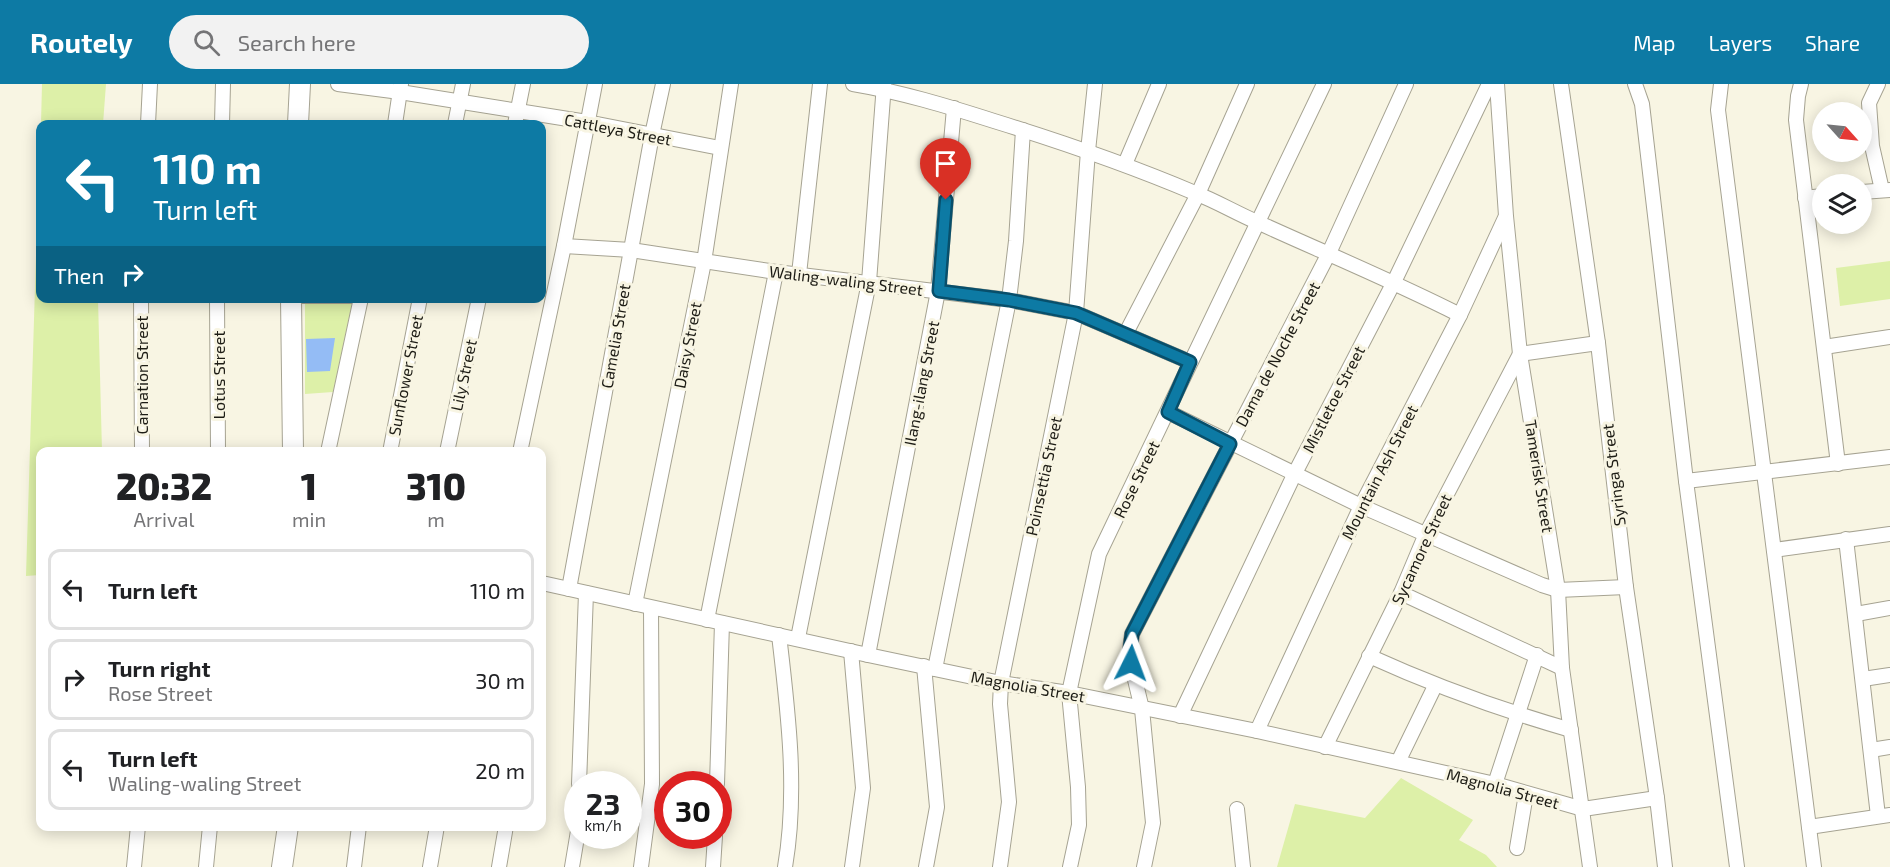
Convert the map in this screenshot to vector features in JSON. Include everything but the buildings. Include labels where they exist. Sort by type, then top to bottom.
[{"type":"main road","points":[[298,120],[300,84]]},
{"type":"main road","points":[[291,303],[293,447]]},
{"type":"main road","points":[[282,867],[287,831]]},
{"type":"street","points":[[148,120],[150,84]]},
{"type":"street","points":[[222,120],[223,84]]},
{"type":"street","name":"Cattleya Street","points":[[338,84],[401,88],[516,118],[587,122],[720,148]]},
{"type":"street","points":[[456,120],[463,84]]},
{"type":"street","points":[[516,118],[523,84]]},
{"type":"street","points":[[521,447],[564,246],[595,84]]},
{"type":"street","name":"Camelia Street","points":[[569,589],[663,84]]},
{"type":"street","name":"Daisy Street","points":[[635,604],[704,262],[731,84]]},
{"type":"street","points":[[799,274],[819,84]]},
{"type":"street","points":[[853,84],[884,87],[1125,164],[1198,194],[1394,282],[1460,315]]},
{"type":"street","name":"Poinsettia Street","points":[[1000,867],[1009,802],[1000,704],[1001,683],[1076,313],[1095,84]]},
{"type":"street","points":[[1125,164],[1159,84]]},
{"type":"street","points":[[1126,333],[1198,194],[1247,84]]},
{"type":"street","name":"Rose Street","points":[[1070,867],[1079,825],[1078,787],[1069,693],[1099,554],[1324,84]]},
{"type":"street","name":"Dama de Noche Street","points":[[1144,867],[1153,823],[1142,709],[1131,663],[1132,634],[1329,253],[1406,84]]},
{"type":"street","name":"Mistletoe Street","points":[[1180,716],[1294,475],[1394,282],[1489,84]]},
{"type":"street","name":"Tamerisk Street","points":[[1497,84],[1506,216],[1520,354],[1558,590],[1562,668],[1590,867]]},
{"type":"street","name":"Syringa Street","points":[[1561,84],[1598,343],[1626,587],[1658,798],[1665,867]]},
{"type":"street","points":[[1635,84],[1642,104],[1686,481],[1737,867]]},
{"type":"street","points":[[1721,84],[1718,110],[1814,867]]},
{"type":"street","points":[[1801,84],[1796,120],[1838,464]]},
{"type":"street","points":[[1878,84],[1869,103],[1872,146],[1886,190]]},
{"type":"street","points":[[798,638],[869,282],[884,87]]},
{"type":"street","points":[[397,120],[401,88]]},
{"type":"street","name":"Ilang-ilang Street","points":[[868,655],[939,291],[954,108]]},
{"type":"street","points":[[926,867],[937,807],[930,668],[1009,300],[1016,241],[1023,130]]},
{"type":"street","points":[[1805,198],[1812,197]]},
{"type":"street","name":"Mountain Ash Street","points":[[1257,731],[1361,506],[1460,315],[1506,216]]},
{"type":"street","name":"Waling-waling Street","points":[[564,246],[631,250],[776,272],[1009,300],[1076,313],[1190,362]]},
{"type":"street","points":[[707,620],[776,272]]},
{"type":"street","name":"Carnation Street","points":[[141,303],[142,447]]},
{"type":"street","name":"Lotus Street","points":[[217,303],[218,447]]},
{"type":"street","points":[[329,447],[360,303]]},
{"type":"street","name":"Sunflower Street","points":[[391,447],[419,303]]},
{"type":"street","name":"Lily Street","points":[[448,447],[478,303]]},
{"type":"street","points":[[1824,347],[1890,337]]},
{"type":"street","points":[[1520,354],[1598,343]]},
{"type":"street","name":"Sycamore Street","points":[[1325,747],[1401,593],[1425,536],[1520,354]]},
{"type":"street","points":[[1168,412],[1294,475],[1425,536],[1558,590],[1626,587]]},
{"type":"street","points":[[1686,481],[1890,457]]},
{"type":"street","points":[[1774,550],[1890,534]]},
{"type":"street","points":[[1809,827],[1884,815],[1870,750],[1846,539]]},
{"type":"street","name":"Magnolia Street","points":[[546,584],[1001,683],[1069,693],[1257,731],[1495,784],[1583,809]]},
{"type":"street","points":[[579,771],[586,593]]},
{"type":"street","points":[[1401,593],[1562,668]]},
{"type":"street","points":[[641,867],[652,784],[651,608]]},
{"type":"street","points":[[1856,614],[1890,608]]},
{"type":"street","points":[[717,771],[722,623]]},
{"type":"street","points":[[779,635],[792,804],[785,867]]},
{"type":"street","points":[[850,651],[863,788],[852,867]]},
{"type":"street","points":[[1495,784],[1537,655]]},
{"type":"street","points":[[1369,656],[1435,686],[1518,715],[1571,730]]},
{"type":"street","points":[[1863,679],[1890,675]]},
{"type":"street","points":[[1398,762],[1435,686]]},
{"type":"street","points":[[1870,750],[1890,747]]},
{"type":"street","points":[[1517,848],[1526,794]]},
{"type":"street","points":[[1583,809],[1658,798]]},
{"type":"street","points":[[1237,809],[1243,867]]},
{"type":"street","points":[[134,867],[138,831]]},
{"type":"street","points":[[206,867],[210,831]]},
{"type":"street","points":[[354,867],[358,831]]},
{"type":"street","points":[[430,867],[436,831]]},
{"type":"street","points":[[500,867],[505,831]]},
{"type":"street","points":[[572,867],[575,849]]},
{"type":"street","points":[[713,867],[714,849]]},
{"type":"green space","points":[[42,84],[106,84],[103,120],[41,120]]},
{"type":"green space","points":[[36,255],[36,303],[98,303],[102,447],[36,447],[36,575],[26,576]]},
{"type":"green space","points":[[1890,261],[1890,299],[1840,306],[1836,268]]},
{"type":"green space","points":[[305,303],[352,303],[333,392],[305,394]]},
{"type":"green space","points":[[1401,778],[1473,820],[1459,840],[1486,855],[1497,867],[1277,867],[1295,804],[1365,818]]},
{"type":"water","points":[[335,338],[330,371],[307,372],[306,339]]},
{"type":"route","points":[[946,200],[939,291],[1009,300],[1076,313],[1190,362],[1168,412],[1230,444],[1132,634],[1131,663]]}]
